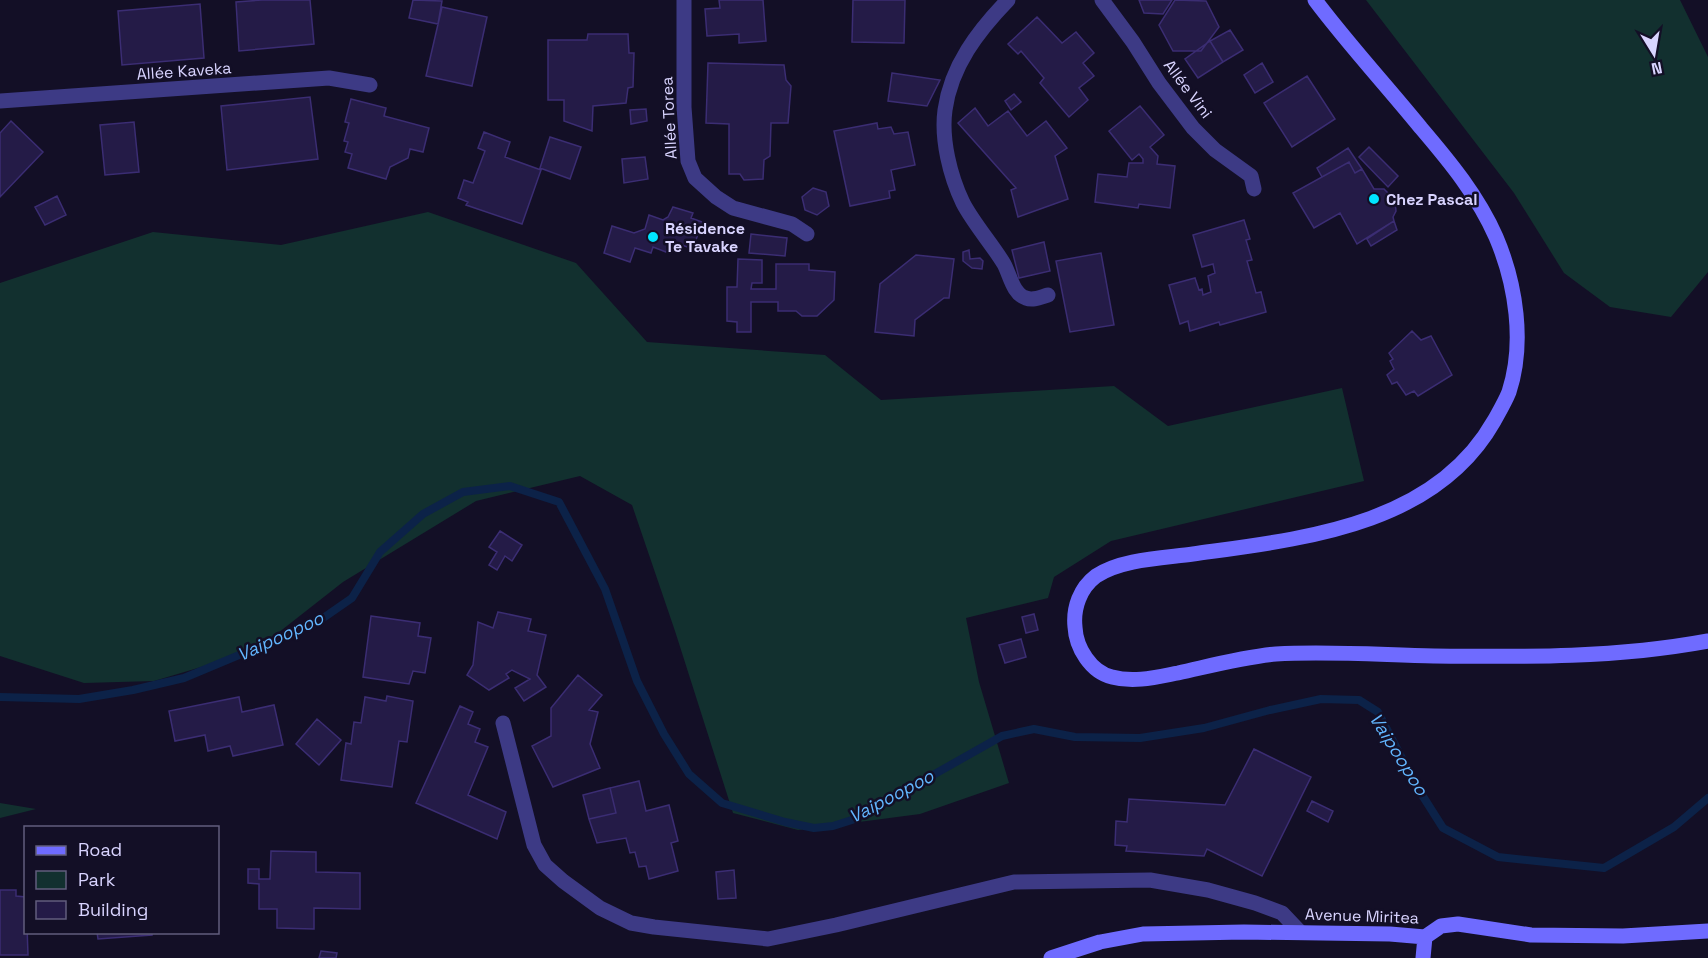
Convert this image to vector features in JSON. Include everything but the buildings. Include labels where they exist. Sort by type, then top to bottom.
[{"type":"main road","points":[[1315,0],[1336,29],[1455,168],[1479,203],[1495,236],[1509,276],[1516,324],[1517,352],[1509,393],[1489,429],[1465,459],[1427,491],[1390,511],[1311,536],[1139,562],[1109,570],[1094,578],[1078,598],[1074,613],[1075,632],[1081,650],[1092,666],[1108,677],[1133,680],[1271,655],[1602,655],[1672,648],[1708,641]]},
{"type":"main road","name":"Avenue Miritea","points":[[1051,958],[1100,942],[1143,934],[1176,932],[1300,932],[1425,937],[1442,926],[1458,924],[1531,935],[1623,936],[1708,931]]},
{"type":"main road","points":[[1424,958],[1425,937]]},
{"type":"street","name":"Allée Torea","points":[[684,0],[684,107],[688,161],[695,178],[716,197],[734,208],[792,224],[807,234]]},
{"type":"street","points":[[1008,0],[982,30],[957,68],[949,89],[945,113],[945,135],[949,162],[964,204],[1005,266],[1016,290],[1024,298],[1035,299],[1048,295]]},
{"type":"street","name":"Allée Vini","points":[[1102,0],[1173,103],[1215,150],[1251,176],[1254,189]]},
{"type":"street","name":"Allée Kaveka","points":[[0,101],[329,78],[370,85]]},
{"type":"street","points":[[502,723],[534,845],[539,855],[563,881],[590,902],[631,923],[768,939],[1014,882],[1150,880],[1208,890],[1255,903],[1282,913],[1300,932]]},
{"type":"green space","points":[[1366,0],[1680,0],[1708,57],[1708,272],[1671,317],[1610,307],[1564,273],[1514,193]]},
{"type":"green space","points":[[428,212],[576,263],[647,342],[825,355],[881,400],[1114,386],[1168,426],[1342,388],[1364,481],[1111,541],[1054,577],[1048,598],[966,618],[979,682],[1009,783],[920,814],[798,830],[733,813],[632,505],[580,476],[476,501],[343,582],[255,651],[154,681],[84,683],[0,656],[0,283],[153,232],[281,245]]},
{"type":"green space","points":[[0,803],[36,809],[0,818]]},
{"type":"waterway","name":"Vaipoopoo","points":[[0,697],[79,699],[184,678],[316,623],[352,598],[380,552],[423,514],[463,492],[510,486],[559,502],[605,589],[637,681],[664,734],[689,774],[722,803],[785,822],[814,828],[833,826],[855,819],[1002,736],[1034,729],[1075,737],[1140,738],[1204,728],[1321,699],[1359,700],[1378,712],[1417,787],[1443,828],[1498,857],[1604,868],[1674,827],[1708,798]]},
{"type":"place","name":"Chez Pascal","points":[[1374,199]]},
{"type":"place","name":"Résidence Te Tavake","points":[[653,237]]}]
